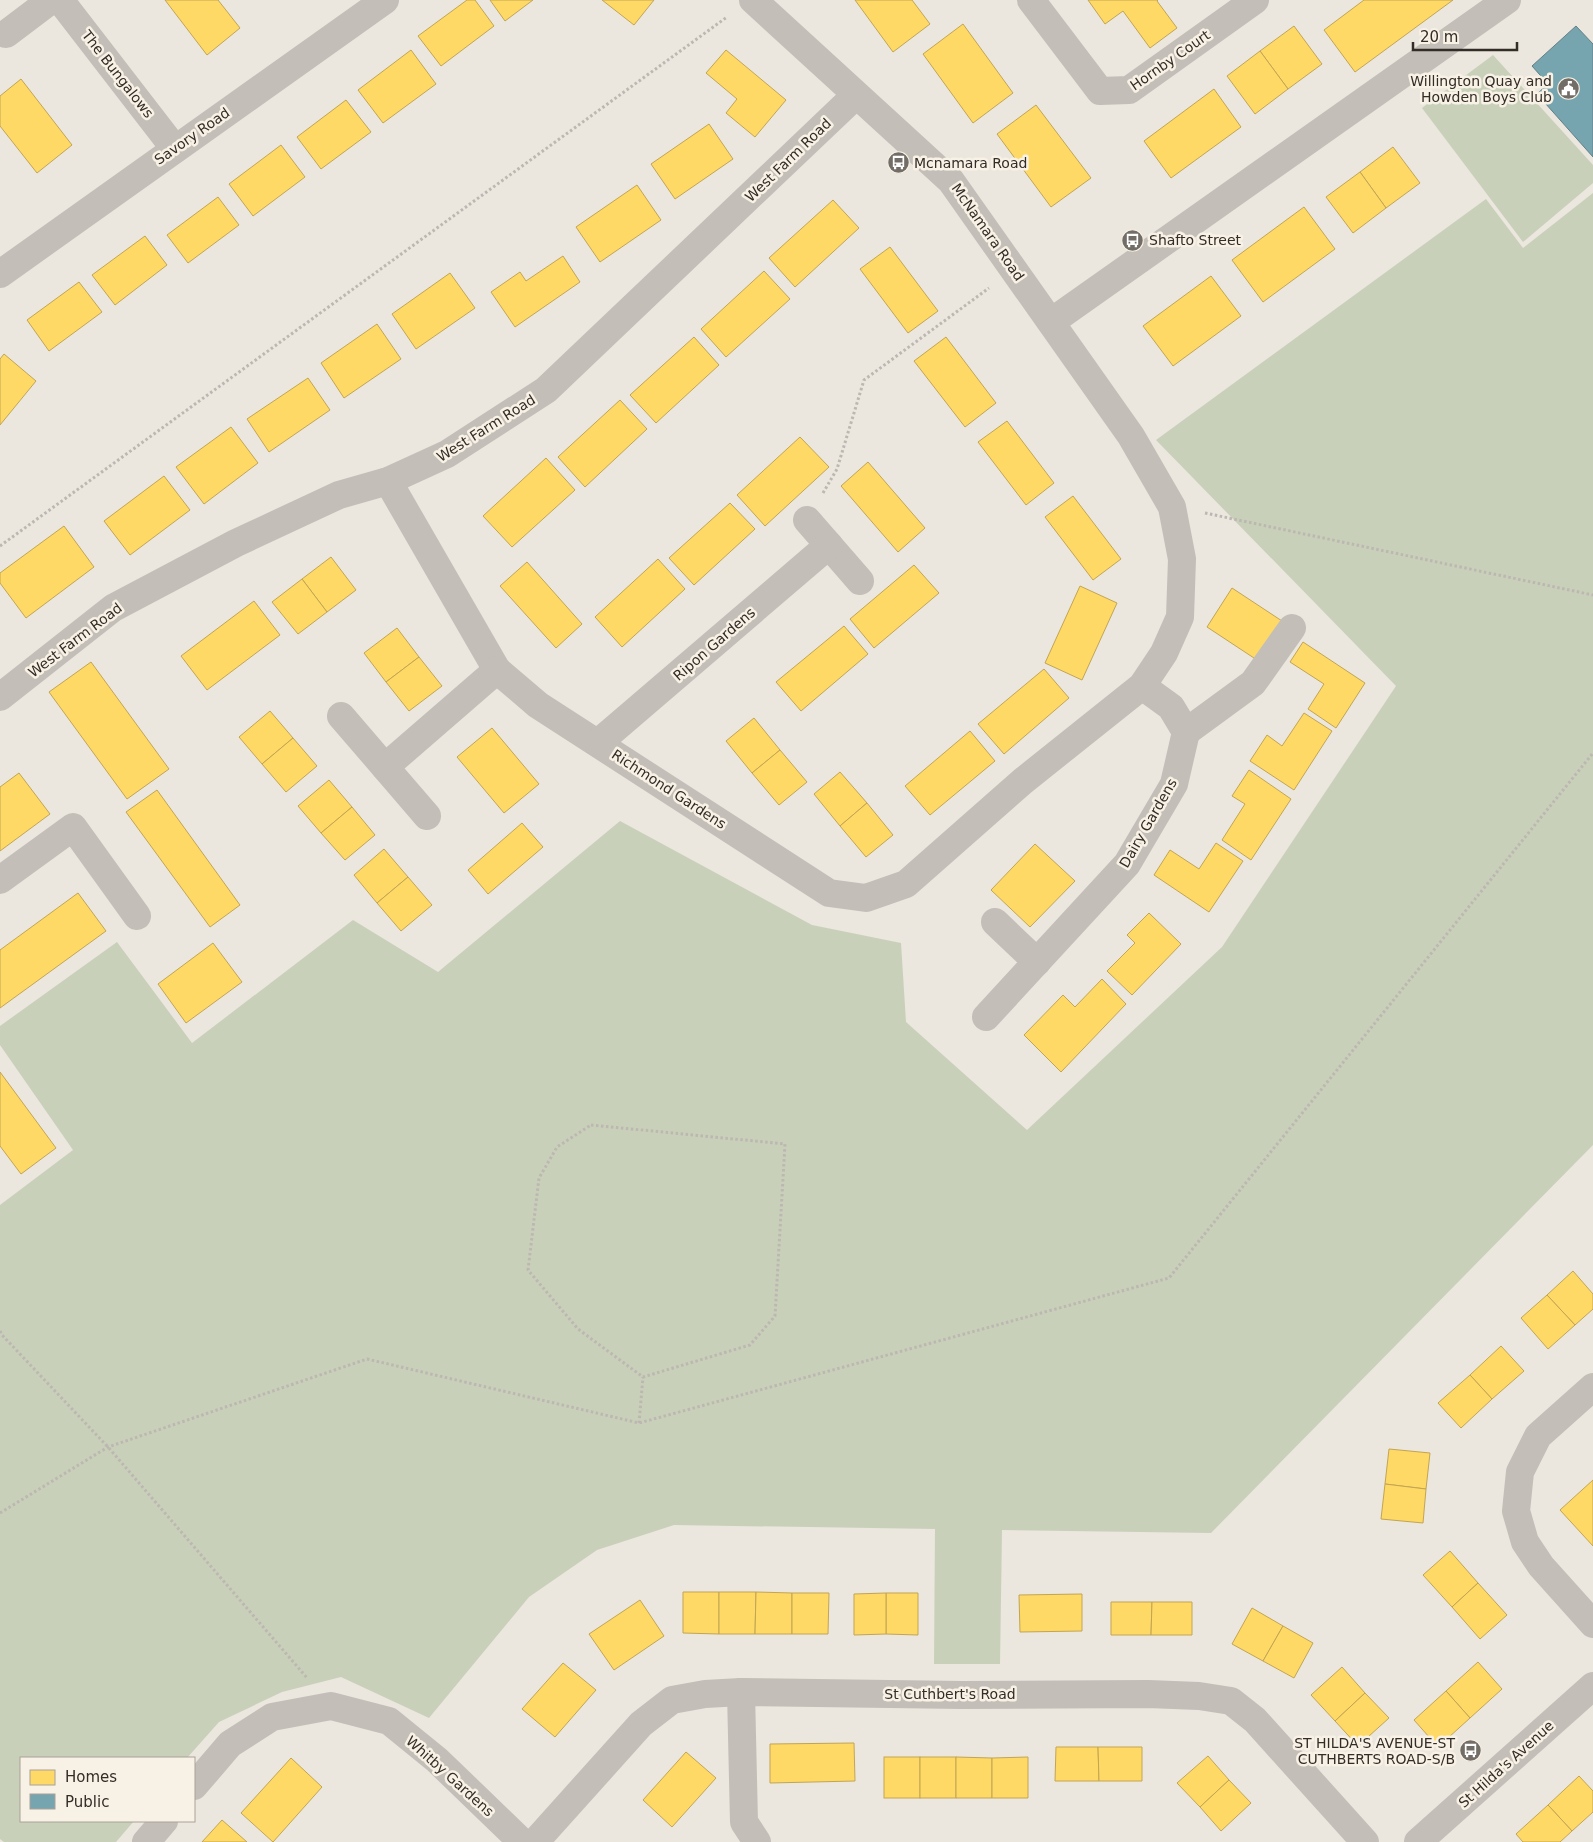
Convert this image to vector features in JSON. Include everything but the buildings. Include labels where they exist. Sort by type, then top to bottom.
[{"type":"street","points":[[6,34],[51,0]]},
{"type":"street","name":"The Bungalows","points":[[60,0],[175,149]]},
{"type":"street","name":"Savory Road","points":[[0,274],[385,0]]},
{"type":"street","name":"Hornby Court","points":[[1032,0],[1100,91],[1130,90],[1255,0]]},
{"type":"street","points":[[1051,322],[1507,0]]},
{"type":"street","name":"McNamara Road","points":[[744,6],[856,95],[951,180],[1131,436],[1172,507]]},
{"type":"street","name":"West Farm Road","points":[[0,697],[114,608],[236,543],[339,494],[388,482],[448,454],[546,390],[856,95]]},
{"type":"street","name":"Richmond Gardens","points":[[388,482],[497,670],[538,705],[829,893],[866,898],[906,884],[1023,781],[1142,686]]},
{"type":"street","points":[[1172,507],[1182,560],[1180,617],[1164,653],[1142,686],[1171,707],[1186,732],[1253,683],[1292,628]]},
{"type":"street","points":[[807,520],[860,581]]},
{"type":"street","name":"Ripon Gardens","points":[[598,743],[829,545]]},
{"type":"street","points":[[385,767],[497,670]]},
{"type":"street","points":[[341,716],[427,816]]},
{"type":"street","name":"Dairy Gardens","points":[[986,1017],[1127,864],[1174,784],[1186,732]]},
{"type":"street","points":[[0,880],[72,827],[137,916]]},
{"type":"street","points":[[995,922],[1037,962]]},
{"type":"street","points":[[1593,1387],[1538,1436],[1520,1472],[1516,1511],[1525,1542],[1541,1566],[1593,1624]]},
{"type":"street","name":"St Hilda's Avenue","points":[[1418,1842],[1593,1686]]},
{"type":"street","points":[[741,1692],[744,1822],[757,1842]]},
{"type":"street","name":"St Cuthbert's Road","points":[[535,1842],[641,1724],[672,1700],[705,1694],[741,1692],[962,1695],[1148,1694],[1198,1696],[1231,1701],[1255,1720],[1365,1842]]},
{"type":"street","name":"Whitby Gardens","points":[[195,1785],[230,1744],[272,1717],[331,1706],[389,1721],[437,1760],[522,1842]]},
{"type":"street","points":[[146,1842],[163,1822]]},
{"type":"path","points":[[0,546],[744,6]]},
{"type":"path","points":[[807,520],[837,469],[864,380],[1014,270]]},
{"type":"path","points":[[1172,507],[1593,595]]},
{"type":"path","points":[[0,1513],[108,1447],[367,1359],[639,1423],[1169,1278],[1593,753]]},
{"type":"path","points":[[590,1125],[785,1144],[774,1316],[750,1345],[643,1377],[578,1329],[528,1270],[539,1178],[557,1147],[590,1125]]},
{"type":"path","points":[[0,1331],[108,1447],[331,1706]]},
{"type":"path","points":[[639,1423],[643,1377]]},
{"type":"green space","points":[[1493,55],[1593,165],[1593,183],[1523,242],[1422,108]]},
{"type":"green space","points":[[1593,193],[1593,1145],[1211,1533],[1002,1530],[1000,1664],[934,1664],[935,1529],[674,1525],[597,1550],[529,1597],[429,1718],[341,1677],[282,1692],[219,1722],[188,1757],[20,1757],[20,1822],[133,1822],[116,1842],[4,1842],[0,1839],[0,1205],[73,1150],[0,1045],[0,1026],[117,942],[192,1043],[353,920],[438,972],[620,821],[812,925],[901,943],[906,1022],[1027,1130],[1222,947],[1396,686],[1156,440],[1486,199],[1523,248]]},
{"type":"place","name":"Willington Quay and Howden Boys Club","points":[[1568,89]]},
{"type":"place","name":"Mcnamara Road","points":[[898,163]]},
{"type":"place","name":"Shafto Street","points":[[1133,240]]},
{"type":"place","name":"ST HILDA'S AVENUE-ST CUTHBERTS ROAD-S/B","points":[[1471,1751]]}]
